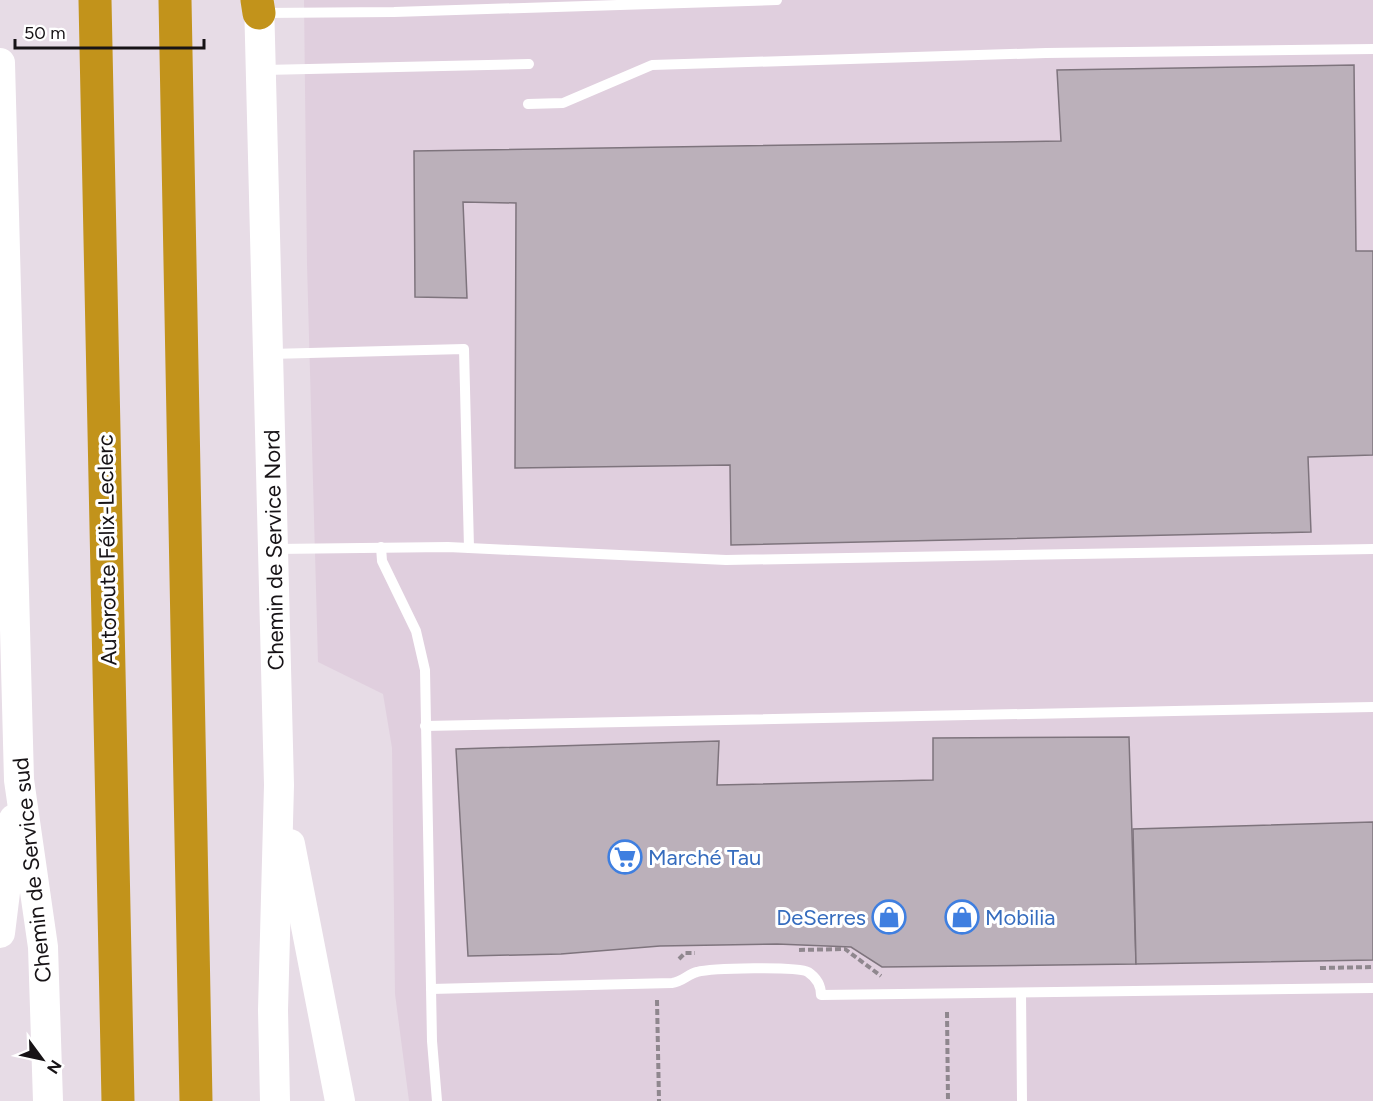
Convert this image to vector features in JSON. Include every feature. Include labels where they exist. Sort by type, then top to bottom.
[{"type":"highway","name":"Autoroute Félix-Leclerc","points":[[95,0],[118,1101]]},
{"type":"highway","points":[[175,0],[196,1101]]},
{"type":"main road","name":"Chemin de Service Nord","points":[[258,4],[270,354],[279,785],[273,1010],[275,1101]]},
{"type":"main road","name":"Chemin de Service sud","points":[[0,63],[19,780],[43,947],[48,1101]]},
{"type":"main road","points":[[0,933],[19,780]]},
{"type":"main road","points":[[279,785],[340,1101]]},
{"type":"lane","points":[[258,4],[777,0]]},
{"type":"lane","points":[[528,104],[563,103],[652,65],[1046,53],[1373,49]]},
{"type":"lane","points":[[261,70],[528,64]]},
{"type":"lane","points":[[270,354],[464,349],[469,548]]},
{"type":"lane","points":[[381,547],[382,561],[416,631],[422,653],[431,989],[437,1101]]},
{"type":"lane","points":[[274,549],[469,548],[726,560],[1373,549]]},
{"type":"lane","points":[[425,726],[1373,707]]},
{"type":"lane","points":[[431,989],[672,983],[697,972],[792,968],[813,976],[821,987],[821,995],[1373,988]]},
{"type":"lane","points":[[1021,993],[1022,1101]]},
{"type":"path","points":[[657,999],[659,1101]]},
{"type":"path","points":[[947,1012],[948,1101]]},
{"type":"shaded area","points":[[304,0],[1373,0],[1373,1101],[409,1101],[395,994],[392,748],[383,694],[318,662],[307,264]]},
{"type":"building","points":[[1354,65],[1356,251],[1373,251],[1373,455],[1308,457],[1311,532],[731,545],[730,465],[515,468],[516,203],[463,202],[467,298],[415,297],[414,151],[1061,141],[1057,70]]},
{"type":"building","points":[[1129,737],[1136,964],[882,967],[851,947],[777,944],[660,946],[561,954],[468,956],[456,749],[719,741],[717,785],[933,780],[933,738]]},
{"type":"building","points":[[1373,822],[1373,960],[1136,964],[1133,829]]},
{"type":"place","name":"Marché Tau","points":[[625,857]]},
{"type":"place","name":"DeSerres","points":[[889,917]]},
{"type":"place","name":"Mobilia","points":[[962,917]]}]
